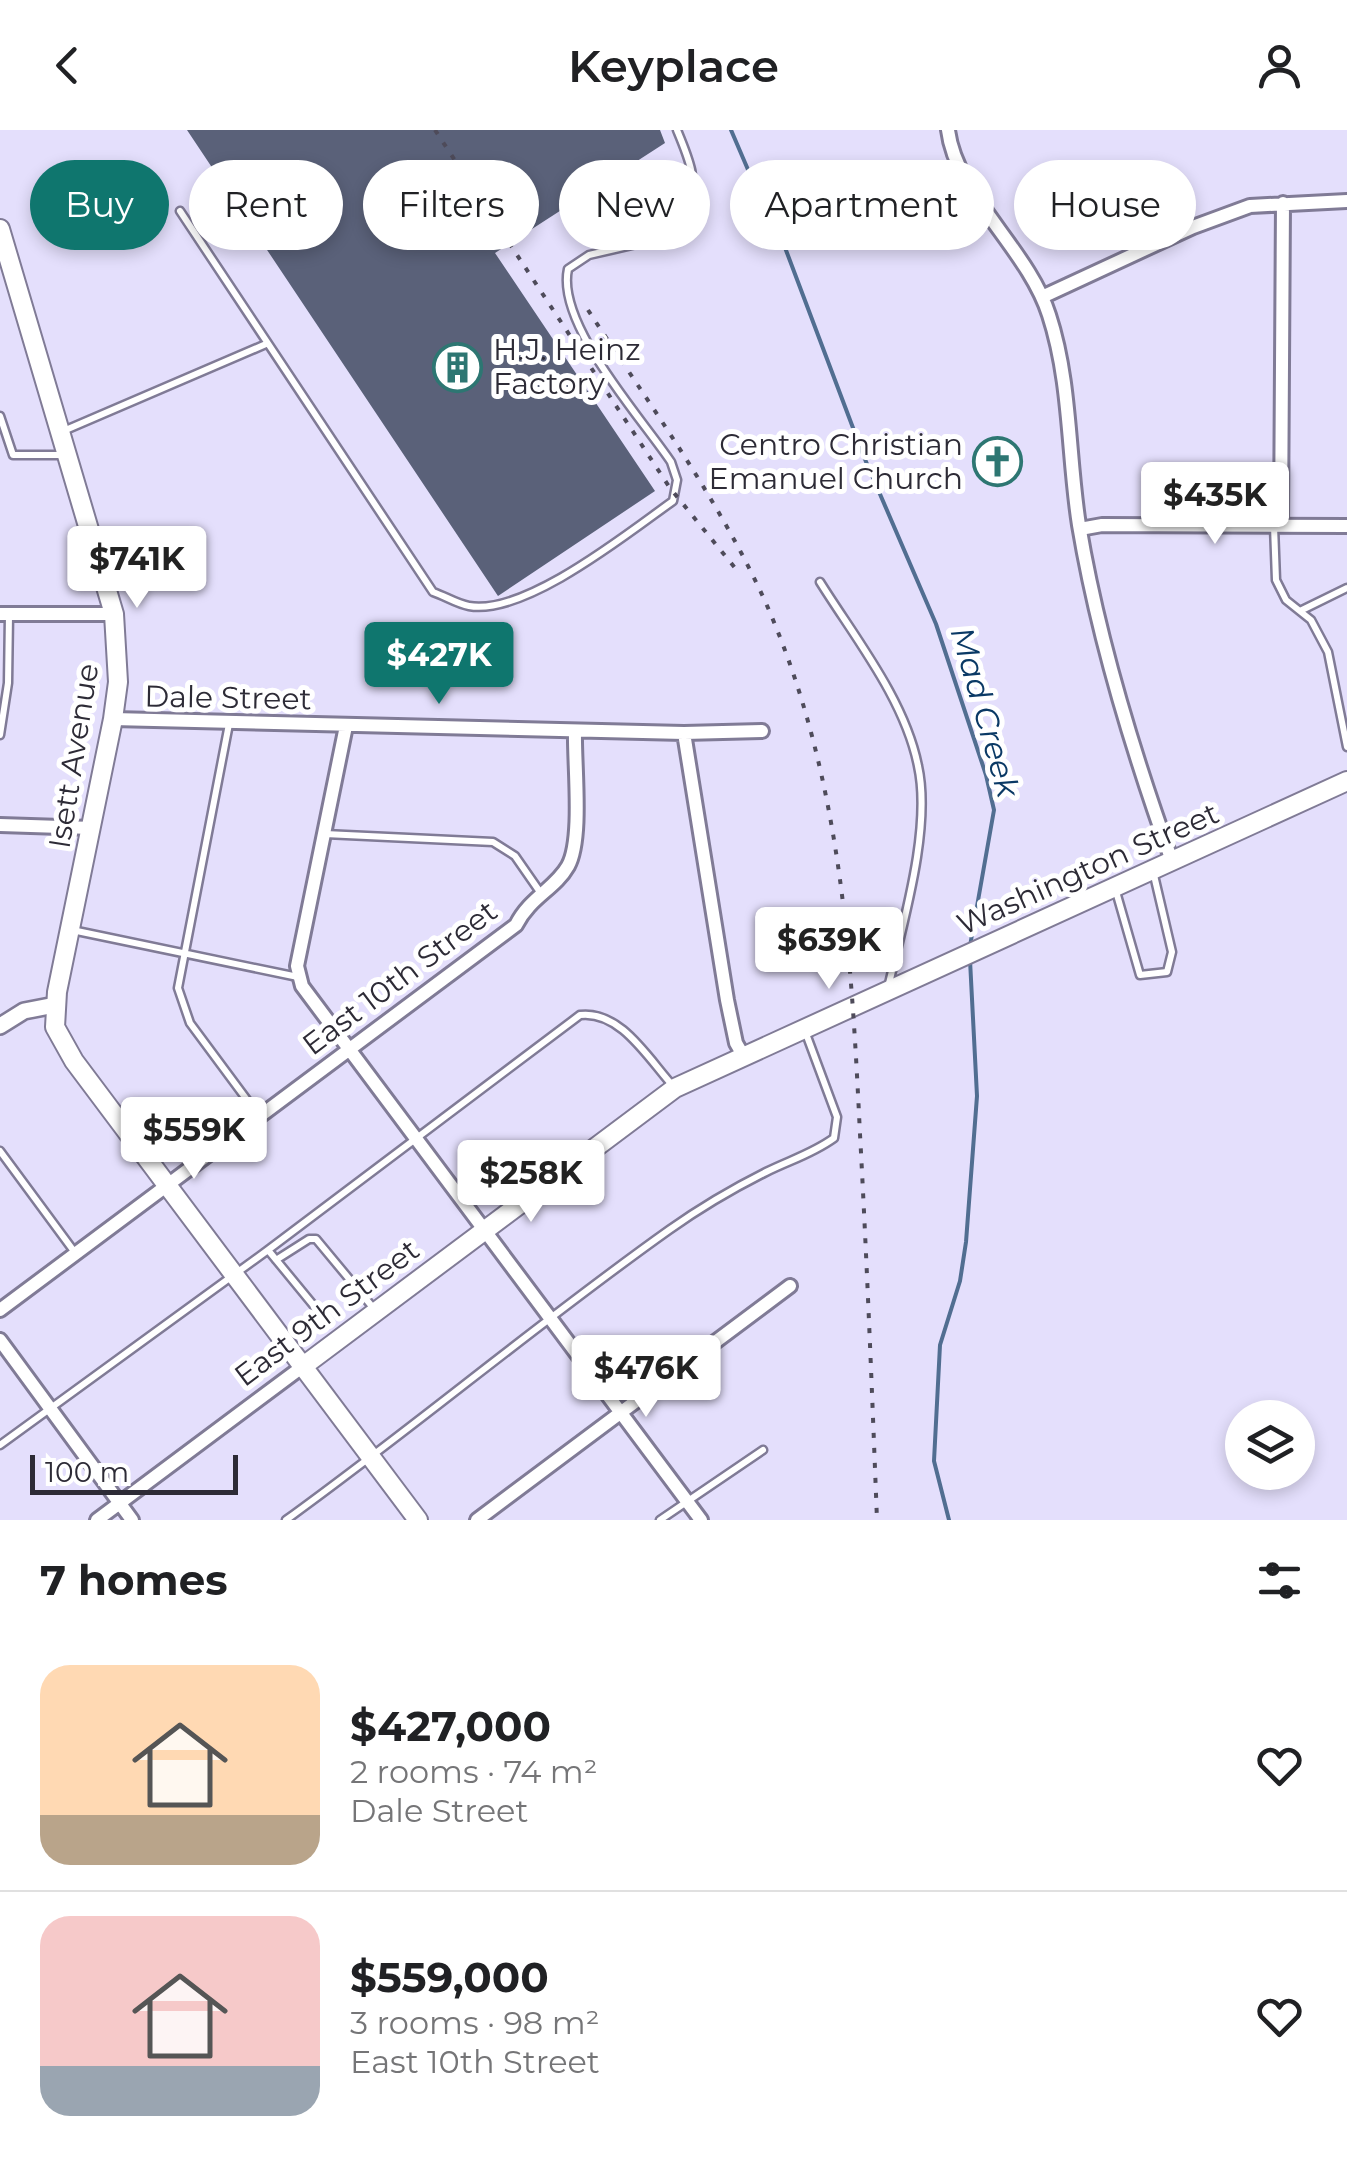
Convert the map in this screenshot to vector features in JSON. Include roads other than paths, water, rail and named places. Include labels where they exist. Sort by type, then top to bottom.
[{"type":"main road","name":"Isett Avenue","points":[[0,230],[114,614],[118,668],[113,719],[55,1005]]},
{"type":"main road","name":"Washington Street","points":[[744,1056],[1347,781]]},
{"type":"main road","points":[[55,1005],[59,1038],[418,1520]]},
{"type":"main road","name":"East 9th Street","points":[[302,1367],[675,1088],[744,1056]]},
{"type":"street","points":[[948,130],[965,176],[1015,247],[1042,297],[1060,359],[1080,529],[1104,632],[1172,861]]},
{"type":"street","points":[[1042,297],[1223,214],[1283,203],[1347,201]]},
{"type":"street","points":[[1277,526],[1283,203]]},
{"type":"street","points":[[1080,529],[1102,525],[1347,526]]},
{"type":"street","points":[[4,614],[114,614]]},
{"type":"street","name":"Dale Street","points":[[113,719],[684,734],[762,731]]},
{"type":"street","points":[[346,726],[296,966],[298,977],[701,1520]]},
{"type":"street","name":"East 10th Street","points":[[0,1310],[516,924],[540,892],[560,877],[572,858],[575,731]]},
{"type":"street","points":[[684,734],[727,1000],[736,1043],[744,1056]]},
{"type":"street","points":[[0,825],[92,828]]},
{"type":"street","points":[[0,1026],[24,1010],[55,1005]]},
{"type":"street","points":[[477,1520],[790,1286]]},
{"type":"street","points":[[0,1340],[132,1520]]},
{"type":"street","name":"East 9th Street","points":[[97,1520],[302,1367]]},
{"type":"lane","points":[[180,211],[433,592],[470,606],[506,604],[532,592],[673,501],[677,480],[671,462],[584,335],[570,309],[565,284],[568,269],[589,255],[641,243],[690,210],[696,189],[693,169],[677,130]]},
{"type":"lane","points":[[60,432],[266,344]]},
{"type":"lane","points":[[0,416],[13,456],[67,455]]},
{"type":"lane","points":[[1277,526],[1276,580],[1286,600],[1300,610],[1328,652],[1347,747]]},
{"type":"lane","points":[[820,582],[884,684],[919,767],[913,883],[888,990]]},
{"type":"lane","points":[[1300,610],[1347,588]]},
{"type":"lane","points":[[0,735],[4,614]]},
{"type":"lane","points":[[229,724],[178,988],[190,1023],[259,1116]]},
{"type":"lane","points":[[322,834],[493,842],[515,856],[540,892]]},
{"type":"lane","points":[[1114,887],[1140,974],[1167,972],[1172,952],[1153,870]]},
{"type":"lane","points":[[71,930],[298,977]]},
{"type":"lane","points":[[0,1445],[580,1015],[595,1013],[613,1020],[675,1088]]},
{"type":"lane","points":[[286,1520],[372,1460],[549,1318],[722,1194],[812,1155],[834,1138],[836,1117],[804,1028]]},
{"type":"lane","points":[[0,1151],[76,1254]]},
{"type":"lane","points":[[276,1260],[310,1238],[316,1240],[375,1310]]},
{"type":"lane","points":[[268,1250],[319,1312]]},
{"type":"lane","points":[[660,1520],[762,1450]]},
{"type":"waterway","name":"Mad Creek","points":[[731,130],[770,221],[778,229],[864,457],[936,624],[986,775],[994,810],[970,946]]},
{"type":"waterway","name":"Mad Creek","points":[[949,1520],[934,1461],[940,1345],[960,1281],[966,1242],[977,1096],[970,960]]},
{"type":"railway","points":[[435,130],[670,488],[740,574]]},
{"type":"railway","points":[[588,310],[726,525],[765,601],[811,731],[838,863],[852,997],[877,1520]]},
{"type":"place","name":"H.J. Heinz Factory","points":[[458,367]]},
{"type":"place","name":"Centro Christian Emanuel Church","points":[[998,462]]}]
